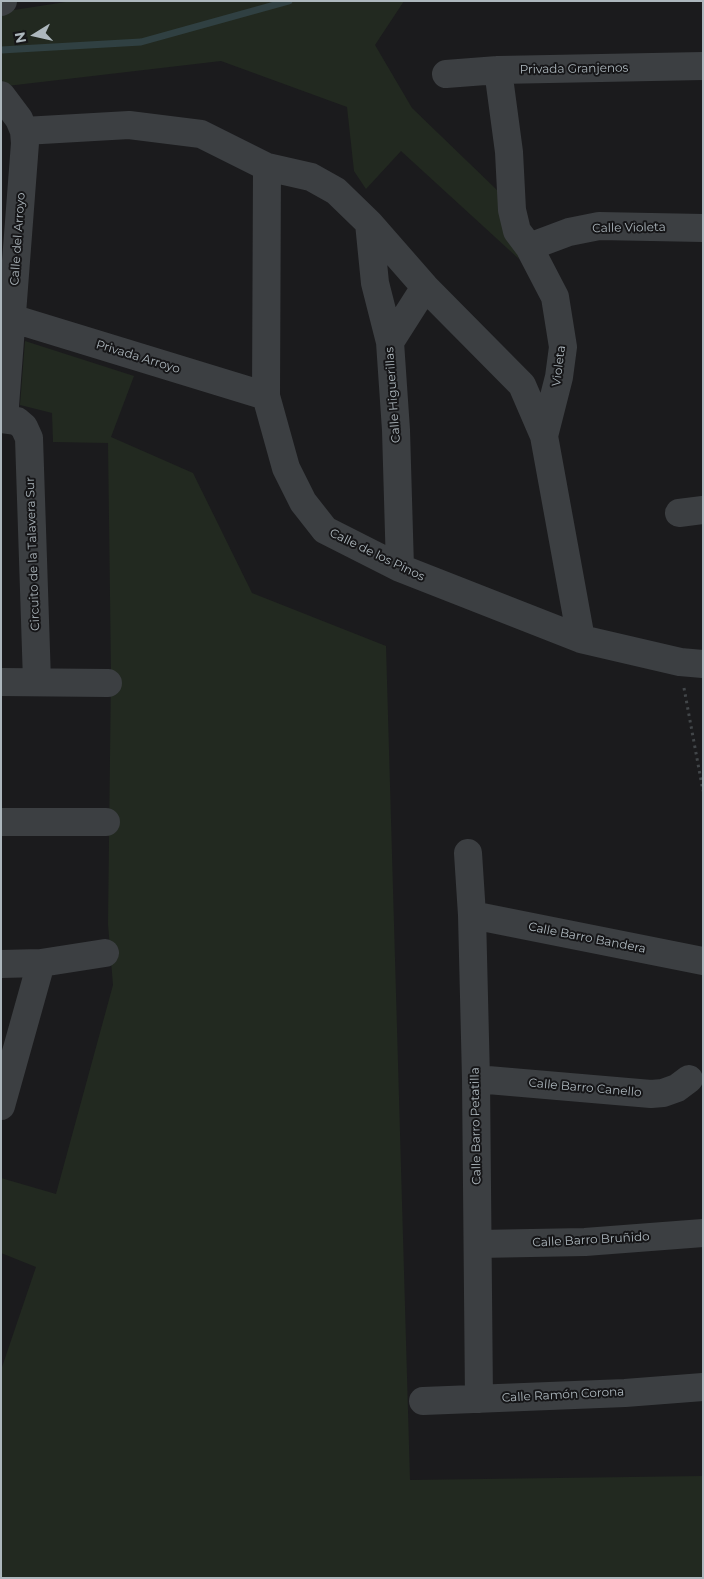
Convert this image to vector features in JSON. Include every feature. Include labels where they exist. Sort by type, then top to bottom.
[{"type":"street","name":"Privada Granjenos","points":[[446,74],[498,70],[703,66]]},
{"type":"street","name":"Violeta","points":[[498,70],[509,152],[512,210],[517,231],[529,247],[555,298],[563,346],[559,378],[544,436],[581,639]]},
{"type":"street","points":[[1,95],[15,123],[129,125],[201,134],[267,167],[311,177],[336,191],[369,224],[425,287],[522,385],[544,436]]},
{"type":"street","name":"Calle del Arroyo","points":[[10,422],[12,318],[8,272],[25,143],[15,123]]},
{"type":"street","name":"Calle de los Pinos","points":[[267,167],[266,396],[286,468],[303,502],[325,530],[400,568],[581,639],[691,663]]},
{"type":"street","name":"Calle Higuerillas","points":[[369,224],[375,282],[390,342],[396,430],[400,568]]},
{"type":"street","name":"Calle Violeta","points":[[529,247],[569,232],[599,226],[703,228]]},
{"type":"street","points":[[390,342],[425,287]]},
{"type":"street","name":"Privada Arroyo","points":[[12,318],[266,396]]},
{"type":"street","points":[[522,385],[559,378]]},
{"type":"street","name":"Circuito de la Talavera Sur","points":[[10,422],[29,438],[37,681]]},
{"type":"street","points":[[1,682],[108,683]]},
{"type":"street","points":[[1,822],[106,822]]},
{"type":"street","name":"Calle Barro Petatilla","points":[[468,853],[472,915],[476,1079],[479,1399]]},
{"type":"street","name":"Calle Barro Bandera","points":[[472,915],[703,961]]},
{"type":"street","points":[[1,964],[41,963],[105,953]]},
{"type":"street","points":[[2,1103],[41,963]]},
{"type":"street","name":"Calle Barro Canello","points":[[476,1079],[651,1094],[663,1093],[677,1088],[690,1079]]},
{"type":"street","name":"Calle Barro Bruñido","points":[[478,1244],[585,1242],[703,1233]]},
{"type":"street","name":"Calle Ramón Corona","points":[[423,1401],[625,1393],[703,1387]]},
{"type":"path","points":[[691,663],[703,791]]},
{"type":"shaded area","points":[[72,1],[404,1],[375,45],[412,108],[497,190],[519,259],[401,151],[366,189],[354,171],[347,107],[221,61],[7,86],[1,79],[1,12]]},
{"type":"shaded area","points":[[25,341],[134,376],[111,437],[193,473],[252,593],[386,646],[410,1480],[703,1476],[703,1578],[1,1578],[1,1370],[36,1267],[1,1253],[1,1178],[56,1194],[113,985],[108,924],[111,673],[108,443],[53,442],[52,413],[20,405]]},
{"type":"waterway","points":[[1,50],[141,42],[289,1]]}]
